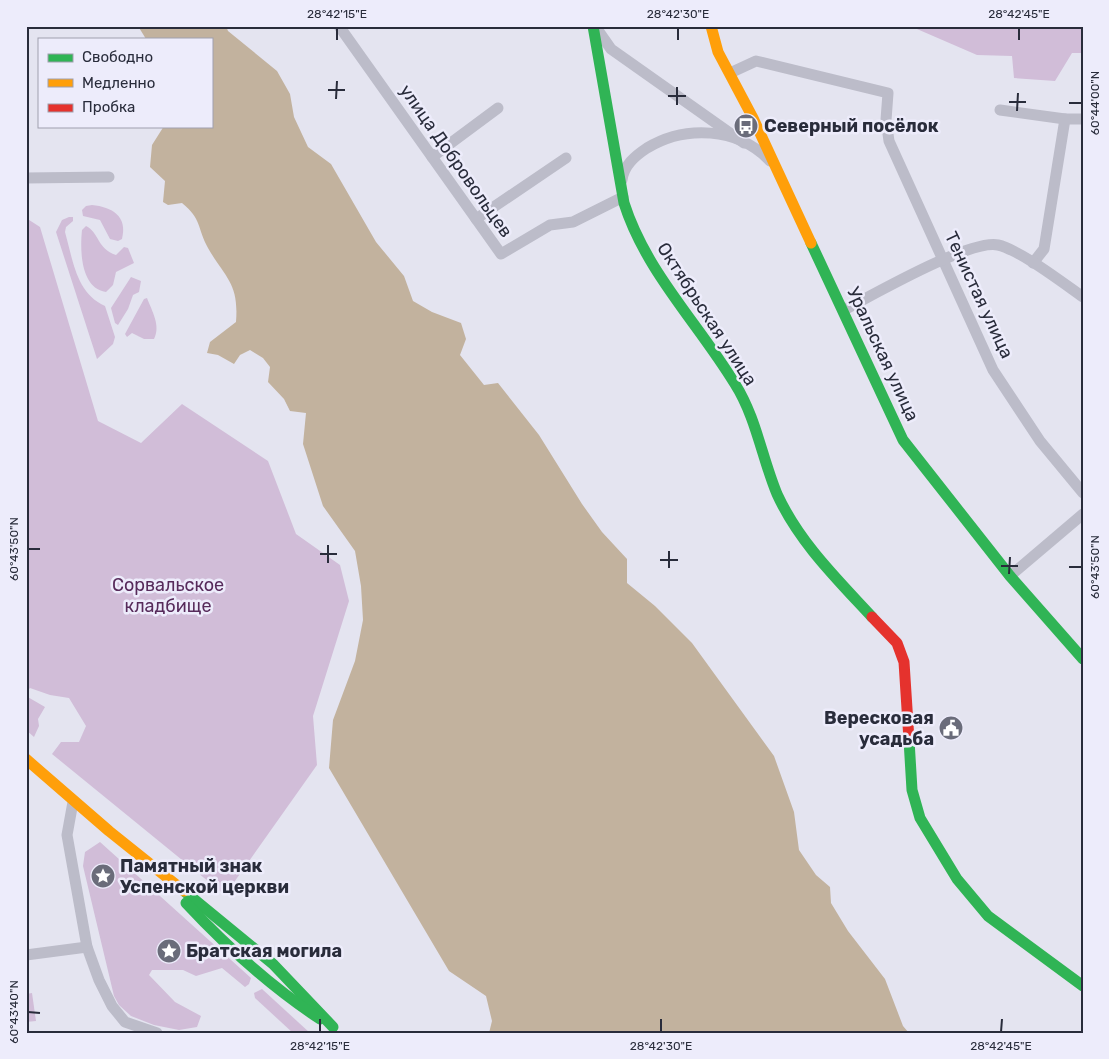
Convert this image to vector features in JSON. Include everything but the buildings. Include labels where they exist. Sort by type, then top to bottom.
[{"type":"street","name":"улица Добровольцев","points":[[339,26],[501,254],[550,224],[573,222],[623,197]]},
{"type":"street","points":[[594,26],[611,49],[763,155],[773,165]]},
{"type":"street","name":"Октябрьская улица","points":[[594,26],[623,197],[631,225],[661,280],[736,385],[757,434],[777,493],[796,530],[827,569],[897,643],[904,662],[906,677],[912,790],[920,818],[957,879],[988,916],[1083,986]]},
{"type":"street","name":"Уральская улица","points":[[711,26],[718,52],[753,118],[773,165],[844,310],[903,440],[1010,576],[1083,660]]},
{"type":"street","name":"Тенистая улица","points":[[730,73],[756,61],[888,93],[886,120],[889,141],[993,370],[1040,441],[1083,493]]},
{"type":"street","points":[[432,157],[498,108]]},
{"type":"street","points":[[1000,110],[1065,120],[1083,119]]},
{"type":"street","points":[[1033,263],[1044,249],[1065,120]]},
{"type":"street","points":[[621,182],[624,170],[634,157],[671,136],[691,132],[711,133],[744,143]]},
{"type":"street","points":[[476,218],[566,158]]},
{"type":"street","points":[[26,178],[109,177]]},
{"type":"street","points":[[844,310],[943,261],[984,245],[999,245],[1033,263],[1083,297]]},
{"type":"street","points":[[1010,576],[1083,514]]},
{"type":"street","points":[[26,759],[73,802],[159,872],[211,911],[276,967],[305,993],[335,1031]]},
{"type":"street","points":[[73,802],[67,835],[87,947],[99,980],[116,1012],[125,1022],[157,1033]]},
{"type":"street","points":[[159,872],[202,920],[264,977],[296,1004],[335,1031]]},
{"type":"street","points":[[26,955],[87,947]]},
{"type":"street","points":[[264,977],[276,967]]},
{"type":"green space","points":[[910,26],[1083,26],[1083,53],[1072,53],[1055,81],[1014,78],[1012,56],[977,55]]},
{"type":"green space","points":[[92,205],[106,208],[117,214],[123,224],[122,239],[118,241],[110,239],[100,220],[83,216],[82,210],[86,206]]},
{"type":"green space","points":[[73,217],[73,221],[66,227],[65,232],[77,275],[88,293],[105,306],[115,337],[113,344],[97,359],[56,232],[62,220]]},
{"type":"green space","name":"Сорвальское кладбище","points":[[26,218],[40,227],[98,421],[141,443],[182,404],[268,461],[296,534],[340,565],[349,601],[313,716],[317,765],[225,895],[52,754],[61,742],[79,742],[86,726],[69,698],[50,695],[30,688],[26,692]]},
{"type":"green space","points":[[86,226],[94,232],[105,249],[110,252],[116,255],[124,247],[128,248],[134,263],[116,272],[113,285],[106,292],[97,289],[86,276],[81,238],[82,230]]},
{"type":"green space","points":[[131,277],[141,281],[139,292],[133,295],[128,309],[118,325],[115,323],[111,308]]},
{"type":"green space","points":[[147,298],[157,329],[154,339],[144,339],[132,333],[127,337],[125,334],[144,299]]},
{"type":"green space","points":[[26,696],[45,707],[38,719],[39,726],[34,737],[26,730]]},
{"type":"green space","points":[[100,842],[251,978],[249,984],[245,987],[222,968],[196,976],[183,970],[152,970],[149,975],[175,1002],[201,1016],[197,1027],[179,1030],[154,1025],[131,1016],[119,1005],[114,996],[83,866],[85,852]]},
{"type":"green space","points":[[262,989],[310,1033],[293,1033],[255,998],[254,993]]},
{"type":"green space","points":[[32,993],[36,1021],[26,1022],[26,994]]},
{"type":"shaded area","points":[[138,26],[226,26],[228,31],[277,71],[290,94],[294,117],[308,147],[331,164],[376,242],[404,276],[413,301],[432,312],[461,323],[466,339],[460,355],[484,385],[498,383],[539,435],[582,504],[602,532],[627,559],[627,583],[655,606],[692,643],[774,756],[794,812],[799,850],[816,875],[830,887],[831,903],[848,931],[885,979],[903,1026],[909,1033],[489,1033],[492,1021],[486,996],[449,971],[329,768],[333,720],[355,661],[363,620],[361,586],[355,551],[323,506],[303,444],[306,413],[290,411],[284,399],[268,382],[270,367],[263,358],[250,350],[240,355],[234,364],[218,355],[207,353],[210,342],[236,322],[233,290],[226,275],[208,248],[193,214],[182,203],[168,205],[163,202],[165,181],[150,167],[152,145],[163,128],[212,128],[212,38],[145,38]]},
{"type":"traffic: fast","points":[[593,26],[624,203],[645,252],[735,384],[754,424],[777,494],[796,528],[819,559],[872,617]]},
{"type":"traffic: fast","points":[[811,243],[903,440],[1010,576],[1083,659]]},
{"type":"traffic: fast","points":[[909,740],[912,790],[920,818],[957,879],[988,916],[1083,986]]},
{"type":"traffic: fast","points":[[184,891],[273,964],[333,1027]]},
{"type":"traffic: fast","points":[[186,903],[250,965],[320,1019]]},
{"type":"traffic: slow","points":[[711,26],[718,52],[753,118],[811,243]]},
{"type":"traffic: slow","points":[[26,759],[109,831],[184,891]]},
{"type":"traffic: jam","points":[[872,617],[897,643],[904,662],[909,740]]},
{"type":"place","name":"Северный посёлок","points":[[746,126]]},
{"type":"place","name":"Вересковая усадьба","points":[[951,728]]},
{"type":"place","name":"Памятный знак Успенской церкви","points":[[103,876]]},
{"type":"place","name":"Братская могила","points":[[169,951]]}]
